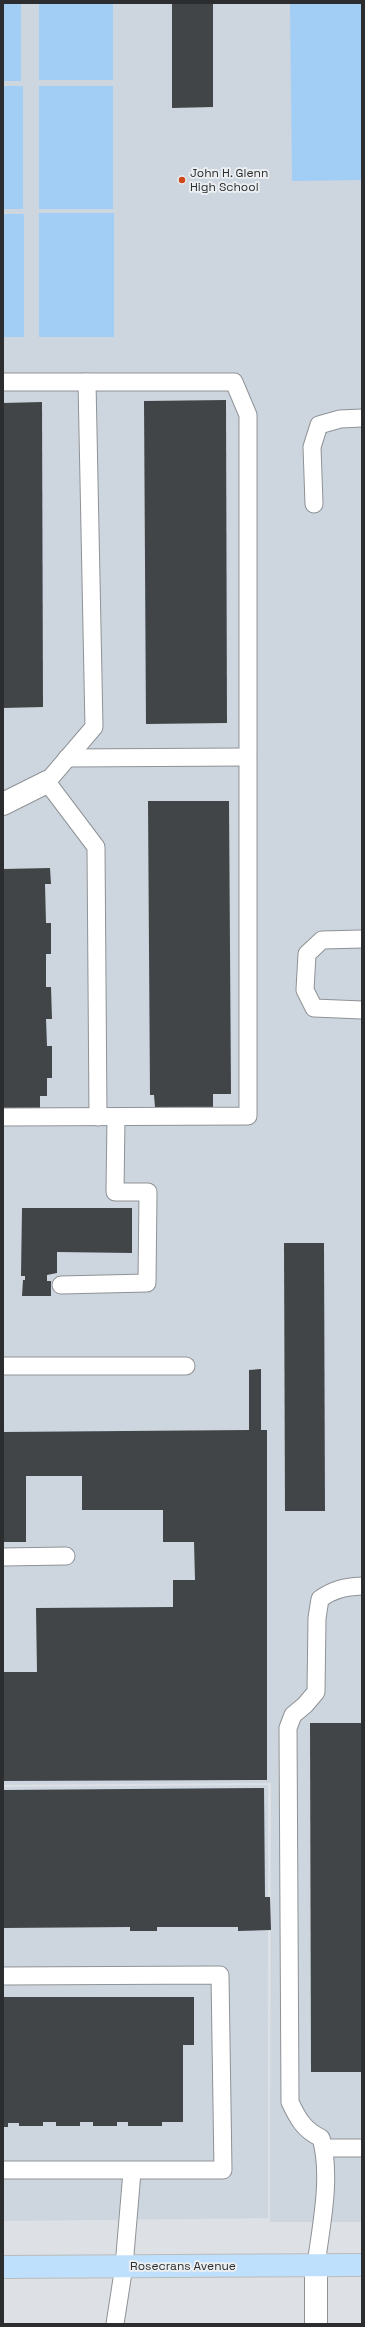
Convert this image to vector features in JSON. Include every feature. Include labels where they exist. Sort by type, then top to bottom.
[{"type":"main road","name":"Rosecrans Avenue","points":[[3,2267],[362,2265]]},
{"type":"street","points":[[3,804],[47,782]]},
{"type":"street","points":[[316,2265],[316,2324]]},
{"type":"lane","points":[[3,382],[234,382],[248,415],[248,1116],[3,1117]]},
{"type":"lane","points":[[87,382],[94,727],[47,782],[96,846],[98,1117]]},
{"type":"lane","points":[[314,504],[312,447],[319,425],[340,419],[362,418]]},
{"type":"lane","points":[[67,758],[248,758]]},
{"type":"lane","points":[[362,940],[322,940],[307,954],[305,990],[314,1008],[362,1010]]},
{"type":"lane","points":[[61,1285],[148,1283],[148,1192],[115,1192],[116,1117]]},
{"type":"lane","points":[[3,1366],[186,1366]]},
{"type":"lane","points":[[3,1557],[66,1556]]},
{"type":"lane","points":[[316,2265],[324,2199],[324,2148],[321,2138],[309,2132],[299,2121],[290,2102],[288,1728],[293,1715],[305,1705],[316,1692],[317,1618],[320,1599],[331,1591],[345,1587],[362,1586]]},
{"type":"lane","points":[[3,1976],[220,1975],[223,2170],[132,2172],[3,2170]]},
{"type":"lane","points":[[324,2148],[362,2148]]},
{"type":"lane","points":[[115,2324],[124,2266],[132,2172]]},
{"type":"shaded area","points":[[3,3],[362,3],[362,2222],[270,2222],[271,1783],[3,1785]]},
{"type":"shaded area","points":[[3,3],[21,3],[21,81],[3,81]]},
{"type":"shaded area","points":[[39,3],[113,3],[113,80],[39,80]]},
{"type":"shaded area","points":[[290,3],[362,3],[362,180],[292,181]]},
{"type":"shaded area","points":[[3,86],[23,86],[23,209],[3,209]]},
{"type":"shaded area","points":[[39,86],[113,86],[113,209],[39,209]]},
{"type":"shaded area","points":[[39,213],[114,213],[114,337],[39,337]]},
{"type":"shaded area","points":[[3,214],[24,214],[24,337],[3,337]]},
{"type":"shaded area","points":[[268,1785],[268,2218],[3,2221],[3,1787]]},
{"type":"building","points":[[172,3],[213,3],[213,107],[172,108]]},
{"type":"building","points":[[226,400],[227,723],[146,724],[144,401]]},
{"type":"building","points":[[42,402],[43,707],[3,708],[3,403]]},
{"type":"building","points":[[148,801],[229,801],[231,1094],[213,1094],[213,1107],[155,1107],[154,1095],[150,1095]]},
{"type":"building","points":[[50,868],[51,884],[45,884],[46,923],[51,923],[51,954],[46,954],[46,987],[51,987],[52,1019],[46,1019],[47,1046],[52,1046],[52,1078],[47,1078],[47,1096],[40,1096],[40,1108],[3,1109],[3,869]]},
{"type":"building","points":[[22,1208],[132,1208],[132,1253],[57,1252],[57,1273],[47,1275],[47,1281],[51,1281],[51,1296],[22,1296],[23,1280],[25,1280],[25,1276],[21,1276]]},
{"type":"building","points":[[284,1243],[324,1243],[325,1511],[285,1511]]},
{"type":"building","points":[[261,1369],[261,1430],[267,1430],[267,1780],[3,1781],[3,1672],[37,1672],[36,1608],[173,1607],[173,1580],[195,1580],[194,1542],[163,1542],[163,1510],[82,1510],[82,1476],[26,1476],[26,1542],[3,1542],[3,1432],[249,1430],[249,1370]]},
{"type":"building","points":[[310,1723],[362,1723],[362,2072],[311,2072]]},
{"type":"building","points":[[264,1788],[265,1897],[270,1897],[271,1930],[238,1931],[238,1927],[157,1927],[157,1931],[130,1931],[130,1927],[3,1928],[3,1790]]},
{"type":"building","points":[[3,1997],[194,1997],[194,2045],[183,2045],[183,2122],[162,2122],[162,2126],[128,2126],[128,2122],[117,2122],[117,2126],[93,2126],[93,2122],[80,2122],[80,2126],[56,2126],[56,2122],[43,2122],[43,2126],[19,2126],[19,2123],[8,2123],[8,2127],[3,2127]]},
{"type":"place","name":"John H. Glenn High School","points":[[182,180]]}]
